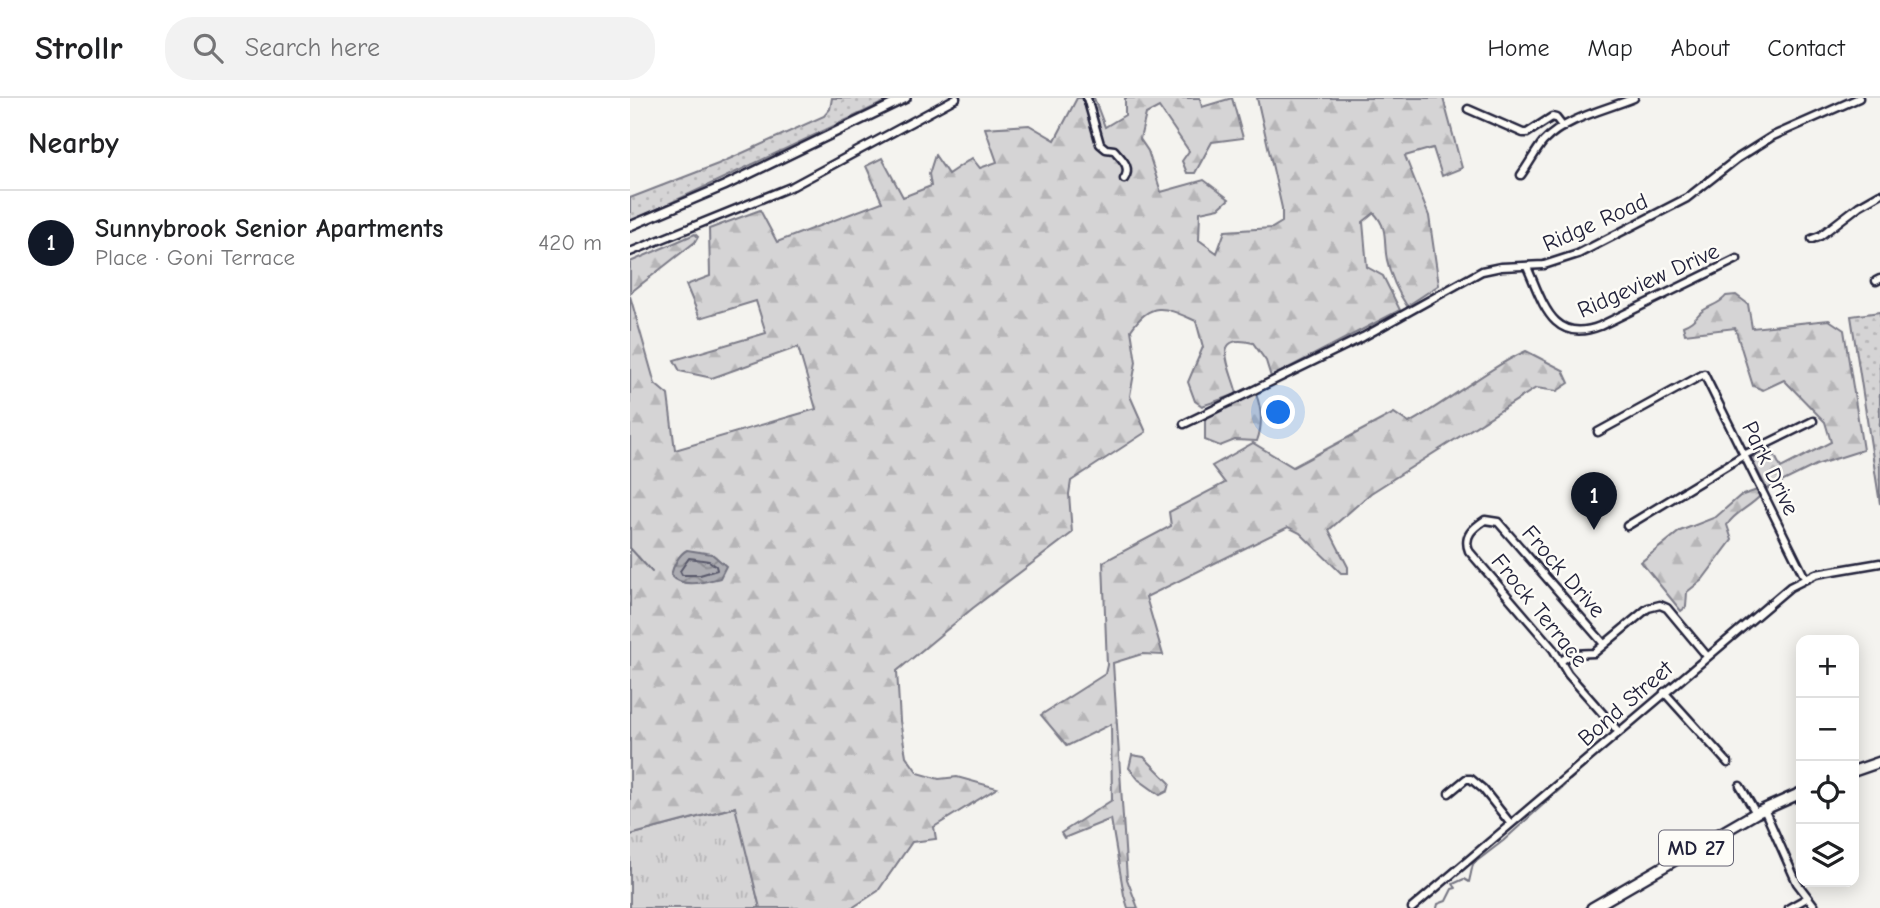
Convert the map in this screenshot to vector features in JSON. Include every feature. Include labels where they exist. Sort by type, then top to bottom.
[{"type":"highway","points":[[1859,769],[1880,762]]},
{"type":"highway","name":"MD 27","points":[[1592,908],[1760,811],[1796,795]]},
{"type":"main road","points":[[630,226],[724,186],[906,98]]},
{"type":"street","points":[[630,252],[793,186],[956,98]]},
{"type":"street","points":[[1087,98],[1100,144],[1106,149],[1114,150],[1126,165],[1128,172],[1124,179]]},
{"type":"street","points":[[1521,175],[1542,143],[1563,127],[1634,98]]},
{"type":"street","name":"Ridge Road","points":[[1184,424],[1363,337],[1482,271],[1501,267],[1527,267],[1568,258],[1696,193],[1738,159],[1773,136],[1858,98]]},
{"type":"street","points":[[1468,109],[1523,133],[1552,117],[1563,127]]},
{"type":"street","points":[[1812,239],[1880,194]]},
{"type":"street","name":"Ridgeview Drive","points":[[1527,267],[1551,317],[1560,326],[1580,332],[1600,326],[1737,259]]},
{"type":"street","name":"Park Drive","points":[[1598,432],[1704,374],[1805,578]]},
{"type":"street","points":[[1627,526],[1744,455],[1813,421]]},
{"type":"street","name":"Frock Terrace","points":[[1498,522],[1488,520],[1480,523],[1467,537],[1467,548],[1561,661],[1568,674],[1618,731]]},
{"type":"street","name":"Frock Drive","points":[[1498,522],[1604,644]]},
{"type":"street","name":"Bond Street","points":[[1412,908],[1774,600],[1805,578],[1823,572],[1880,563]]},
{"type":"street","points":[[1561,661],[1572,654],[1591,654],[1648,608],[1660,605],[1669,611],[1707,656]]},
{"type":"street","points":[[1664,692],[1728,763]]},
{"type":"street","points":[[1449,793],[1466,779],[1471,779],[1483,789],[1510,823]]},
{"type":"street","points":[[1740,786],[1760,811],[1807,898],[1816,908]]},
{"type":"street","points":[[1789,908],[1807,898]]},
{"type":"green space","points":[[832,98],[893,98],[630,222],[630,198],[718,164],[824,116],[830,109]]},
{"type":"green space","points":[[1077,98],[1094,98],[1105,127],[1125,115],[1125,98],[1200,98],[1202,107],[1232,98],[1243,138],[1212,142],[1195,173],[1187,173],[1182,161],[1189,151],[1159,107],[1146,114],[1140,139],[1148,151],[1161,192],[1204,180],[1229,199],[1219,208],[1200,212],[1199,240],[1217,253],[1225,231],[1272,228],[1282,222],[1282,208],[1257,98],[1443,98],[1462,168],[1442,176],[1433,148],[1405,156],[1429,216],[1439,285],[1407,306],[1392,279],[1384,230],[1374,213],[1363,222],[1367,267],[1383,276],[1400,310],[1271,377],[1266,361],[1253,343],[1231,343],[1226,356],[1237,394],[1202,406],[1195,401],[1188,382],[1203,347],[1196,321],[1160,309],[1153,310],[1139,320],[1131,330],[1136,362],[1130,396],[1146,432],[1071,481],[1069,494],[1072,533],[973,608],[897,671],[900,721],[906,756],[918,773],[939,779],[957,777],[997,788],[934,827],[936,839],[912,842],[878,891],[852,908],[760,908],[735,807],[630,835],[630,296],[655,384],[668,395],[675,450],[816,409],[798,347],[712,378],[680,371],[674,360],[766,333],[756,301],[700,318],[686,285],[710,276],[709,229],[760,210],[777,242],[882,202],[866,166],[882,158],[903,197],[931,186],[929,174],[935,155],[948,174],[972,158],[980,168],[997,162],[985,128],[1029,125],[1055,140]]},
{"type":"green space","points":[[695,234],[698,237],[695,242],[630,293],[630,262]]},
{"type":"green space","points":[[1736,295],[1748,304],[1752,328],[1829,320],[1844,330],[1863,450],[1816,465],[1767,489],[1751,458],[1771,448],[1781,468],[1831,442],[1825,422],[1784,380],[1763,390],[1753,386],[1735,328],[1685,334],[1683,326],[1701,312],[1726,296]]},
{"type":"green space","points":[[1880,312],[1880,504],[1851,316]]},
{"type":"green space","points":[[1526,351],[1563,370],[1569,383],[1557,391],[1536,388],[1371,493],[1329,530],[1348,567],[1348,573],[1341,573],[1300,533],[1288,527],[1146,597],[1163,655],[1142,654],[1113,663],[1127,879],[1138,908],[1128,908],[1111,819],[1064,838],[1061,833],[1112,800],[1111,724],[1067,746],[1041,715],[1105,674],[1107,665],[1103,562],[1171,526],[1169,512],[1225,483],[1212,466],[1253,443],[1293,467],[1394,413],[1409,423]]},
{"type":"green space","points":[[1256,394],[1261,418],[1257,441],[1235,440],[1220,446],[1205,440],[1205,417]]},
{"type":"green space","points":[[1757,490],[1760,496],[1734,516],[1727,525],[1732,540],[1702,580],[1687,592],[1686,607],[1681,611],[1641,562],[1680,531],[1716,517],[1740,496]]},
{"type":"green space","points":[[1132,755],[1144,757],[1170,783],[1168,791],[1160,795],[1139,780],[1129,768]]},
{"type":"green space","points":[[736,807],[760,908],[630,908],[630,835]]},
{"type":"water","points":[[687,550],[712,554],[726,566],[720,578],[688,583],[671,575],[679,557]]},
{"type":"waterway","points":[[630,548],[652,572]]},
{"type":"waterway","points":[[1570,780],[1596,757]]},
{"type":"waterway","points":[[1437,908],[1438,904],[1446,901],[1452,889],[1456,888],[1453,884],[1464,879],[1469,882],[1473,864],[1565,785]]},
{"type":"place","name":"Sunnybrook Senior Apartments","points":[[1594,530]]}]
